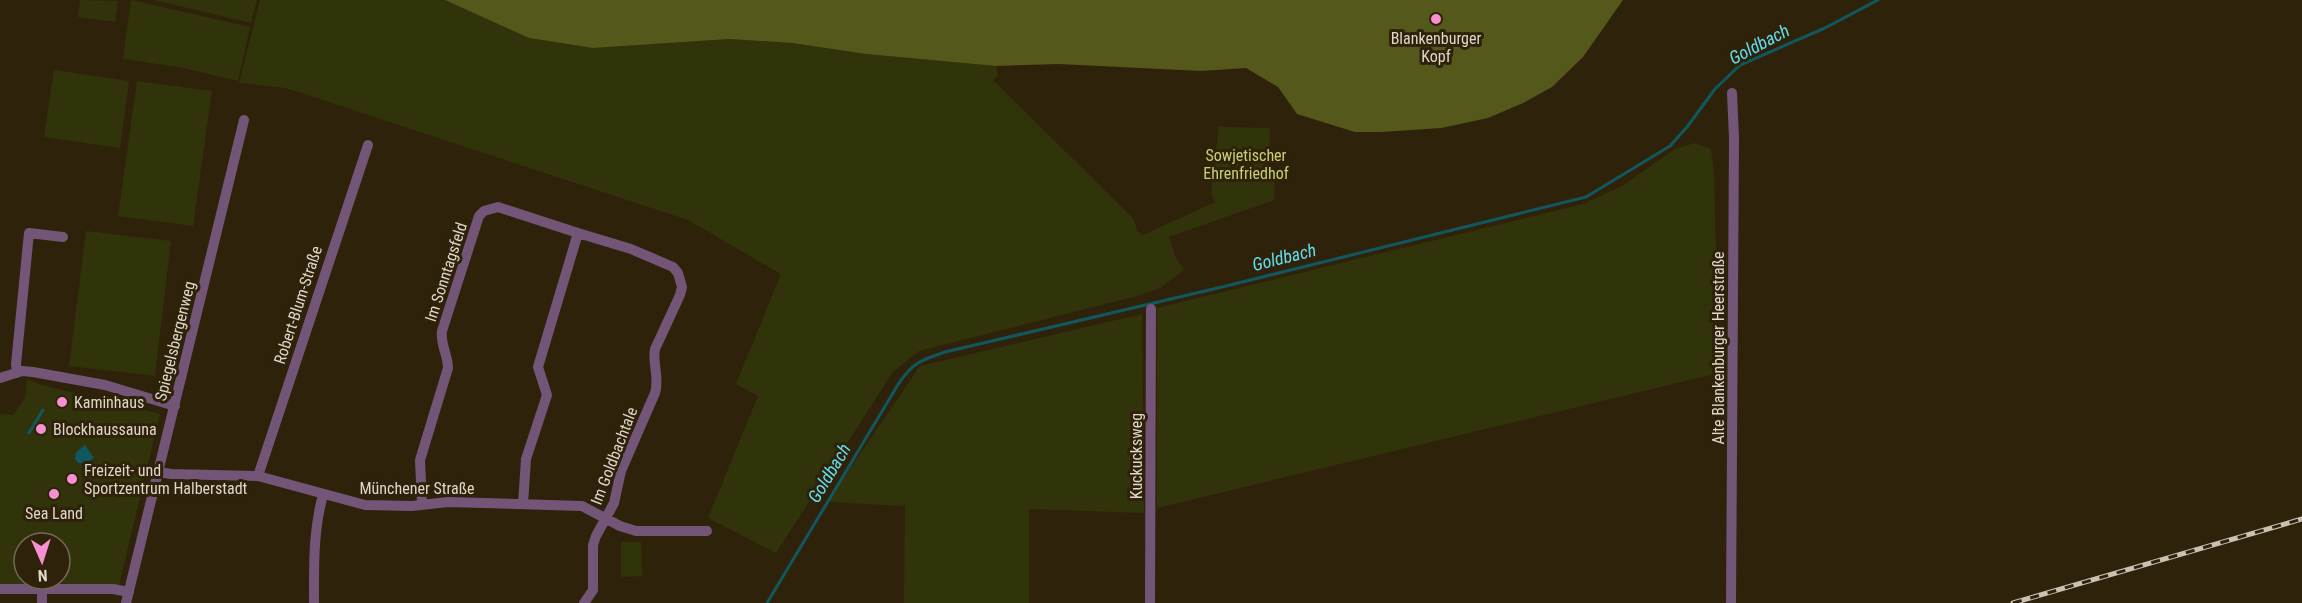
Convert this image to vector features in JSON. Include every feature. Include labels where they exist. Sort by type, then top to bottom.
[{"type":"street","name":"Alte Blankenburger Heerstraße","points":[[1731,603],[1734,149],[1732,93]]},
{"type":"street","name":"Spiegelsbergenweg","points":[[127,598],[244,120]]},
{"type":"street","name":"Robert-Blum-Straße","points":[[258,476],[368,145]]},
{"type":"street","name":"Im Sonntagsfeld","points":[[422,504],[420,460],[448,368],[441,337],[479,216],[484,211],[498,207],[578,233]]},
{"type":"street","points":[[17,373],[29,233],[63,237]]},
{"type":"street","points":[[523,504],[526,459],[547,395],[538,367],[578,233]]},
{"type":"street","name":"Im Goldbachtale","points":[[578,233],[631,249],[673,267],[678,273],[682,287],[655,349],[653,359],[658,384],[621,471],[614,502],[605,519],[636,531],[707,531]]},
{"type":"street","name":"Kuckucksweg","points":[[1150,603],[1151,309]]},
{"type":"street","points":[[0,378],[26,371],[105,385],[175,406]]},
{"type":"street","name":"Münchener Straße","points":[[158,471],[171,474],[258,476],[365,505],[448,502],[582,506],[605,519]]},
{"type":"street","points":[[314,603],[314,537],[316,519],[323,495]]},
{"type":"street","points":[[584,603],[592,590],[592,545],[605,519]]},
{"type":"street","points":[[72,590],[113,589],[127,598]]},
{"type":"green space","points":[[80,0],[118,1],[115,22],[78,17]]},
{"type":"green space","points":[[131,0],[250,27],[238,81],[179,67],[123,59]]},
{"type":"green space","points":[[154,0],[257,0],[251,23]]},
{"type":"green space","name":"Sowjetischer Ehrenfriedhof","points":[[260,0],[445,0],[529,38],[593,48],[728,39],[792,43],[866,54],[996,66],[998,75],[993,80],[1134,219],[1137,231],[1143,235],[1215,202],[1211,193],[1219,125],[1270,128],[1269,169],[1275,169],[1274,200],[1169,237],[1176,258],[1184,270],[1160,288],[1141,295],[919,351],[893,372],[776,553],[708,518],[758,396],[736,384],[781,274],[688,220],[286,88],[239,83]]},
{"type":"green space","points":[[445,0],[1623,0],[1583,57],[1552,87],[1523,103],[1488,118],[1441,128],[1355,132],[1297,114],[1278,87],[1246,68],[1201,71],[1059,64],[996,66],[866,54],[792,43],[729,39],[593,48],[529,38]]},
{"type":"green space","points":[[54,70],[129,81],[120,148],[44,137]]},
{"type":"green space","points":[[137,81],[212,91],[193,226],[118,216]]},
{"type":"green space","points":[[1695,143],[1711,149],[1714,174],[1719,373],[1157,508],[1157,308],[1583,204],[1622,186],[1675,149]]},
{"type":"green space","points":[[86,231],[171,241],[155,376],[69,366]]},
{"type":"green space","points":[[1142,314],[1144,513],[1029,509],[1029,603],[904,603],[905,506],[827,502],[920,366]]},
{"type":"green space","name":"Freizeit- und Sportzentrum Halberstadt","points":[[27,379],[42,385],[160,414],[119,585],[72,585],[72,531],[12,531],[12,585],[0,585],[0,414],[13,415],[25,398]]},
{"type":"green space","points":[[621,542],[641,542],[642,576],[621,577]]},
{"type":"water","points":[[85,445],[94,458],[86,463],[78,463],[75,459],[76,452]]},
{"type":"waterway","name":"Goldbach","points":[[767,603],[899,383],[909,370],[930,357],[1586,197],[1670,146],[1715,89],[1740,65],[1825,28],[1878,0]]},
{"type":"waterway","points":[[29,433],[43,410]]},
{"type":"railway","points":[[2013,603],[2302,519]]},
{"type":"place","name":"Blankenburger Kopf","points":[[1436,19]]},
{"type":"place","name":"Kaminhaus","points":[[62,402]]},
{"type":"place","name":"Blockhaussauna","points":[[41,429]]},
{"type":"place","name":"Freizeit- und Sportzentrum Halberstadt","points":[[72,479]]},
{"type":"place","name":"Sea Land","points":[[54,494]]}]
